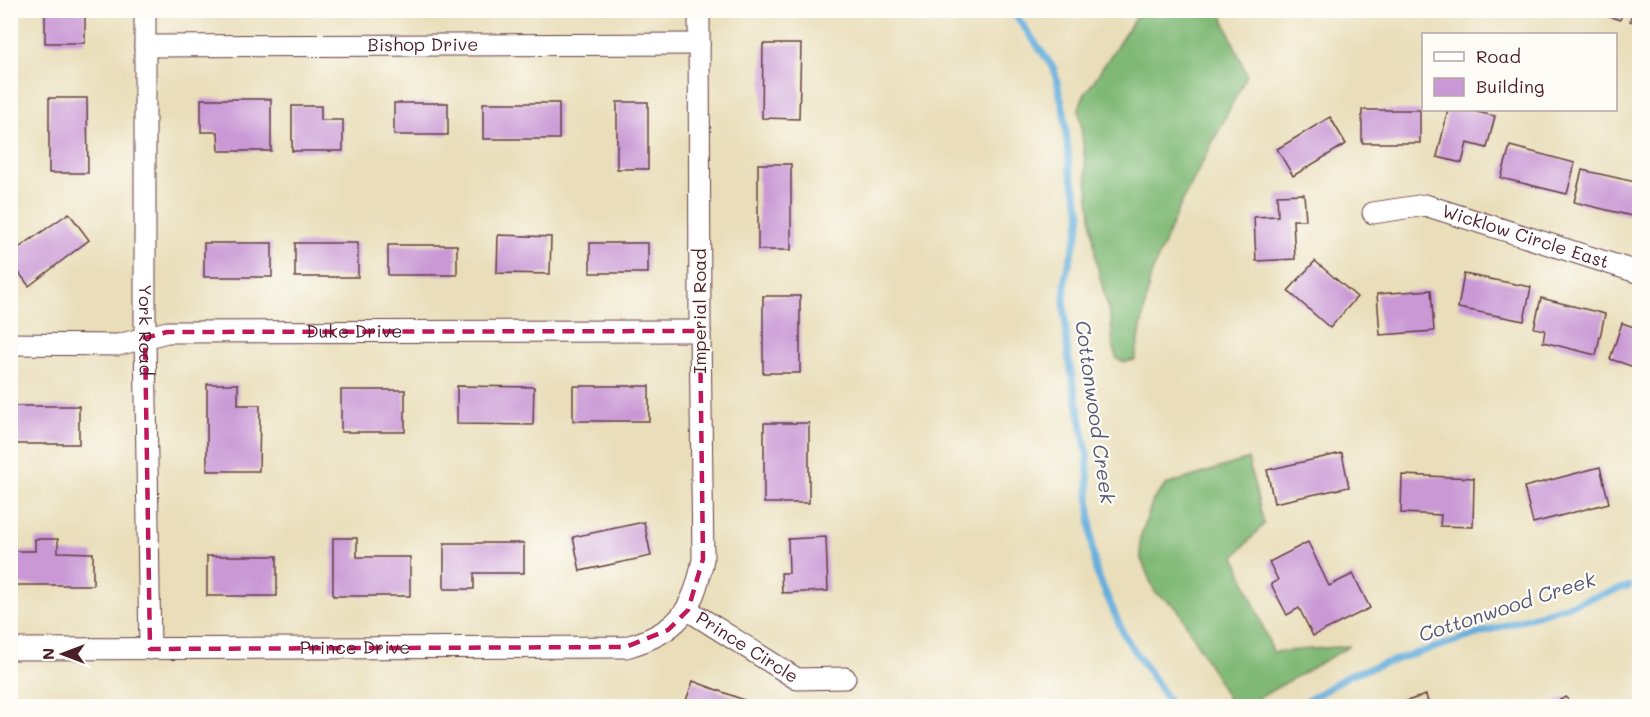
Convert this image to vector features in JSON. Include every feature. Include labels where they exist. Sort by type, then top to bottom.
[{"type":"street","name":"York Road","points":[[145,10],[145,338],[150,649]]},
{"type":"street","name":"Imperial Road","points":[[688,610],[699,582],[703,560],[699,10]]},
{"type":"street","name":"Bishop Drive","points":[[145,46],[699,44]]},
{"type":"street","name":"Wicklow Circle East","points":[[1373,213],[1425,205],[1640,273]]},
{"type":"street","name":"Duke Drive","points":[[10,344],[118,345],[167,332],[700,331]]},
{"type":"street","name":"Prince Drive","points":[[10,649],[626,647],[648,641],[668,630],[688,610]]},
{"type":"street","name":"Prince Circle","points":[[688,610],[797,679],[845,678]]},
{"type":"highlighted area","points":[[700,331],[703,559],[688,610],[668,630],[626,647],[150,649],[145,338],[167,332]]},
{"type":"green space","points":[[1140,11],[1220,11],[1247,75],[1178,210],[1151,275],[1135,360],[1125,362],[1117,359],[1113,348],[1111,321],[1096,261],[1079,108],[1083,97]]},
{"type":"green space","points":[[1248,459],[1264,524],[1235,556],[1273,652],[1350,646],[1245,706],[1232,706],[1177,608],[1155,592],[1141,559],[1140,538],[1153,500],[1166,485]]},
{"type":"building","points":[[45,10],[85,10],[85,43],[45,43]]},
{"type":"building","points":[[1590,10],[1623,10],[1620,20]]},
{"type":"building","points":[[1633,10],[1640,10],[1640,24],[1630,21]]},
{"type":"building","points":[[763,44],[801,44],[799,119],[762,118]]},
{"type":"building","points":[[49,98],[87,98],[88,173],[49,173]]},
{"type":"building","points":[[201,99],[271,99],[271,151],[219,151],[218,132],[201,132]]},
{"type":"building","points":[[617,102],[648,102],[648,169],[617,169]]},
{"type":"building","points":[[394,103],[448,103],[448,135],[394,135]]},
{"type":"building","points":[[483,103],[559,103],[559,139],[483,139]]},
{"type":"building","points":[[292,106],[321,106],[321,120],[343,120],[343,151],[292,151]]},
{"type":"building","points":[[1362,110],[1420,110],[1420,143],[1362,143]]},
{"type":"building","points":[[1448,111],[1472,111],[1495,116],[1487,148],[1467,143],[1462,163],[1437,157]]},
{"type":"building","points":[[1330,117],[1346,144],[1293,176],[1277,149]]},
{"type":"building","points":[[1510,146],[1575,163],[1567,194],[1501,178]]},
{"type":"building","points":[[758,164],[791,164],[791,250],[758,250]]},
{"type":"building","points":[[1582,170],[1640,183],[1640,218],[1574,202]]},
{"type":"building","points":[[1304,194],[1306,220],[1293,220],[1295,259],[1256,261],[1254,217],[1278,216],[1277,195]]},
{"type":"building","points":[[69,213],[89,240],[29,286],[10,261],[10,254]]},
{"type":"building","points":[[498,235],[551,237],[550,274],[497,273]]},
{"type":"building","points":[[204,243],[272,243],[272,277],[204,277]]},
{"type":"building","points":[[295,243],[358,243],[358,277],[295,277]]},
{"type":"building","points":[[590,243],[648,243],[648,273],[590,273]]},
{"type":"building","points":[[388,245],[457,245],[457,275],[388,275]]},
{"type":"building","points":[[1315,261],[1357,297],[1330,328],[1288,291]]},
{"type":"building","points":[[1464,274],[1531,287],[1524,321],[1458,308]]},
{"type":"building","points":[[1431,290],[1434,331],[1380,335],[1377,294]]},
{"type":"building","points":[[763,296],[800,296],[800,373],[763,373]]},
{"type":"building","points":[[1541,298],[1605,314],[1596,355],[1543,342],[1545,330],[1534,328]]},
{"type":"building","points":[[1622,323],[1640,329],[1640,369],[1610,359]]},
{"type":"building","points":[[207,384],[238,384],[238,405],[260,405],[259,471],[207,471]]},
{"type":"building","points":[[457,386],[534,387],[533,425],[457,424]]},
{"type":"building","points":[[573,386],[649,386],[649,421],[573,421]]},
{"type":"building","points":[[341,390],[405,390],[405,432],[341,432]]},
{"type":"building","points":[[10,406],[79,406],[79,444],[10,444]]},
{"type":"building","points":[[764,423],[809,423],[809,503],[764,503]]},
{"type":"building","points":[[1342,453],[1349,487],[1274,503],[1267,470]]},
{"type":"building","points":[[1600,467],[1609,503],[1533,523],[1524,487]]},
{"type":"building","points":[[1402,475],[1474,478],[1473,527],[1440,526],[1441,515],[1401,513]]},
{"type":"building","points":[[644,522],[651,556],[580,571],[573,537]]},
{"type":"building","points":[[826,537],[828,591],[782,593],[781,573],[789,573],[788,539]]},
{"type":"building","points":[[333,538],[357,538],[357,557],[410,557],[410,596],[333,596]]},
{"type":"building","points":[[35,539],[58,539],[58,552],[93,553],[93,585],[10,585],[10,551],[35,551]]},
{"type":"building","points":[[1308,542],[1329,586],[1353,574],[1370,608],[1313,636],[1299,608],[1287,615],[1271,584],[1278,580],[1269,562]]},
{"type":"building","points":[[444,543],[524,543],[524,573],[474,573],[474,589],[444,589]]},
{"type":"building","points":[[207,556],[277,556],[277,596],[207,596]]},
{"type":"building","points":[[693,681],[760,706],[684,706]]},
{"type":"building","points":[[1426,695],[1429,706],[1390,706]]},
{"type":"building","points":[[1566,697],[1571,706],[1547,706]]},
{"type":"waterway","name":"Cottonwood Creek","points":[[1012,10],[1054,69],[1064,112],[1070,170],[1081,213],[1078,233],[1066,273],[1064,301],[1068,356],[1087,452],[1092,548],[1096,571],[1124,635],[1172,706]]},
{"type":"waterway","name":"Cottonwood Creek","points":[[1299,706],[1351,674],[1629,586]]}]
